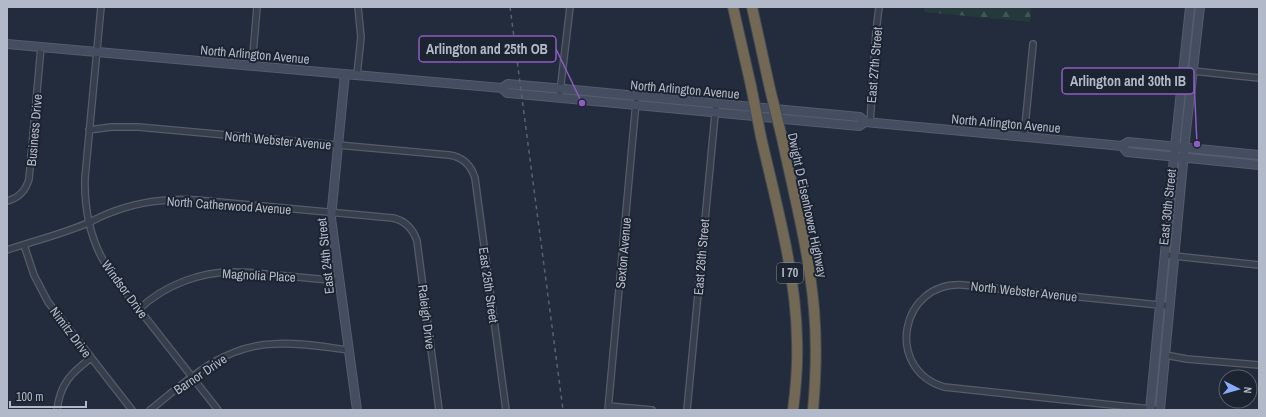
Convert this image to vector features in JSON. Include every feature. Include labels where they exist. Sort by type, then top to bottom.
[{"type":"highway","name":"I 70","points":[[733,7],[787,256],[794,301],[797,340],[797,378],[794,410]]},
{"type":"highway","name":"Dwight D Eisenhower Highway","points":[[752,7],[808,257],[816,343],[813,410]]},
{"type":"main road","name":"East 30th Street","points":[[1150,410],[1174,156],[1190,7]]},
{"type":"main road","name":"East 30th Street","points":[[1160,410],[1169,306],[1200,7]]},
{"type":"main road","name":"North Arlington Avenue","points":[[7,44],[502,88],[508,84],[860,117],[867,122],[1024,137],[1122,146],[1128,142],[1259,155]]},
{"type":"main road","name":"East 24th Street","points":[[345,74],[331,218],[357,410]]},
{"type":"main road","name":"North Arlington Avenue","points":[[502,88],[507,94],[859,126],[867,122]]},
{"type":"main road","name":"North Arlington Avenue","points":[[1122,146],[1127,152],[1259,165]]},
{"type":"street","name":"Windsor Drive","points":[[101,7],[84,185],[88,223],[98,250],[107,268],[218,410]]},
{"type":"street","points":[[252,66],[257,7]]},
{"type":"street","points":[[357,75],[361,37],[358,7],[362,7]]},
{"type":"street","points":[[559,98],[570,7]]},
{"type":"street","name":"East 27th Street","points":[[867,122],[879,7]]},
{"type":"street","points":[[1024,137],[1033,44]]},
{"type":"street","name":"Business Drive","points":[[7,201],[14,199],[22,193],[29,178],[41,47]]},
{"type":"street","points":[[1193,71],[1259,78]]},
{"type":"street","name":"Sexton Avenue","points":[[608,408],[637,96]]},
{"type":"street","name":"East 26th Street","points":[[687,410],[716,104]]},
{"type":"street","name":"North Webster Avenue","points":[[89,130],[111,127],[135,127],[449,155],[460,158],[466,162]]},
{"type":"street","name":"East 25th Street","points":[[466,162],[472,170],[475,178],[506,410]]},
{"type":"street","name":"North Catherwood Avenue","points":[[7,250],[88,223],[130,206],[174,200],[197,200],[393,218],[400,220],[409,226]]},
{"type":"street","name":"Raleigh Drive","points":[[409,226],[414,233],[417,242],[439,410]]},
{"type":"street","name":"Nimitz Drive","points":[[24,245],[34,275],[54,310],[132,410]]},
{"type":"street","points":[[1165,255],[1259,265]]},
{"type":"street","name":"Magnolia Place","points":[[139,309],[161,292],[178,284],[198,277],[217,273],[242,272],[340,281]]},
{"type":"street","name":"North Webster Avenue","points":[[1150,410],[944,387],[929,381],[919,372],[912,362],[909,354],[906,335],[909,319],[913,310],[922,299],[938,289],[952,285],[1169,306]]},
{"type":"street","name":"Barnor Drive","points":[[150,410],[209,364],[225,355],[243,349],[264,344],[283,344],[349,350]]},
{"type":"street","points":[[1165,356],[1259,365]]},
{"type":"street","points":[[57,410],[59,397],[66,382],[76,369],[91,358]]},
{"type":"street","points":[[608,408],[652,410]]},
{"type":"street","points":[[1150,410],[1160,410]]},
{"type":"green space","points":[[925,7],[1031,7],[1030,22],[924,12]]},
{"type":"railway","points":[[510,7],[563,410]]},
{"type":"place","name":"Arlington and 25th OB","points":[[582,103]]},
{"type":"place","name":"Arlington and 30th IB","points":[[1197,144]]}]
